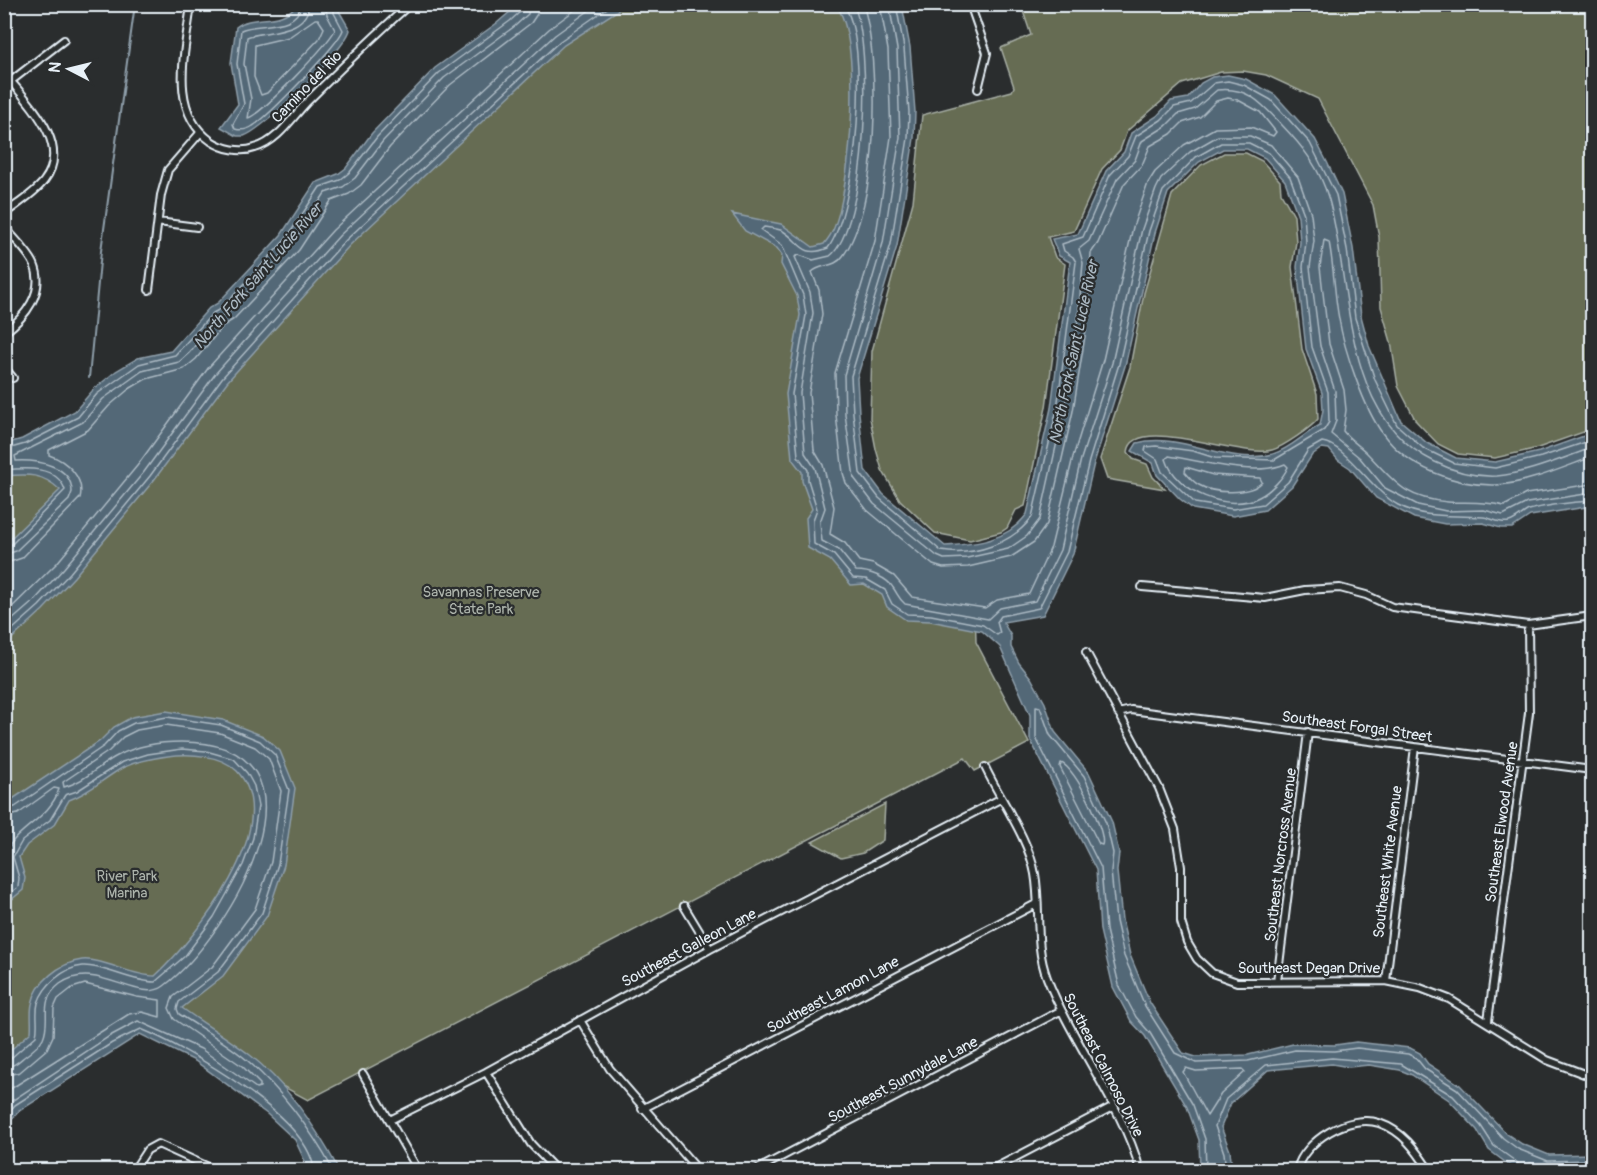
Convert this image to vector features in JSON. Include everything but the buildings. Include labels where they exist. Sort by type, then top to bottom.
[{"type":"street","points":[[149,290],[161,195],[168,170],[200,133],[181,90],[191,4]]},
{"type":"street","name":"Camino del Rio","points":[[200,133],[218,145],[233,150],[256,148],[278,134],[410,4]]},
{"type":"street","points":[[970,4],[987,53],[978,89]]},
{"type":"street","points":[[11,81],[64,40]]},
{"type":"street","points":[[4,73],[49,132],[55,146],[51,171],[43,183],[4,214]]},
{"type":"street","points":[[158,222],[197,227]]},
{"type":"street","points":[[4,226],[34,264],[36,283],[33,303],[23,318],[4,333]]},
{"type":"street","points":[[4,367],[13,378]]},
{"type":"street","points":[[1142,586],[1265,598],[1305,590],[1340,588],[1366,595],[1392,607],[1528,625],[1593,616]]},
{"type":"street","name":"Southeast Elwood Avenue","points":[[1488,1021],[1529,713],[1528,625]]},
{"type":"street","name":"Southeast Degan Drive","points":[[1086,652],[1159,788],[1175,829],[1180,867],[1180,922],[1187,942],[1197,959],[1212,973],[1237,982],[1386,981],[1420,988],[1449,999],[1488,1021],[1547,1060],[1591,1076]]},
{"type":"street","name":"Southeast Forgal Street","points":[[1118,713],[1131,710],[1593,770]]},
{"type":"street","name":"Southeast Norcross Avenue","points":[[1277,981],[1308,732]]},
{"type":"street","name":"Southeast White Avenue","points":[[1386,981],[1415,747]]},
{"type":"street","name":"Southeast Calmoso Drive","points":[[985,767],[1030,855],[1035,875],[1039,943],[1045,974],[1060,1011],[1125,1131],[1140,1170]]},
{"type":"street","name":"Southeast Galleon Lane","points":[[390,1120],[486,1072],[710,949],[1000,799]]},
{"type":"street","name":"Southeast Lamon Lane","points":[[642,1109],[1036,904]]},
{"type":"street","points":[[684,906],[710,949]]},
{"type":"street","name":"Southeast Sunnydale Lane","points":[[756,1170],[1060,1011]]},
{"type":"street","points":[[580,1020],[610,1069],[642,1109],[698,1170]]},
{"type":"street","points":[[1591,1076],[1593,1047]]},
{"type":"street","points":[[486,1072],[531,1144],[555,1170]]},
{"type":"street","points":[[363,1074],[418,1170]]},
{"type":"street","points":[[991,1170],[1112,1107]]},
{"type":"street","points":[[1297,1170],[1309,1147],[1325,1133],[1349,1124],[1377,1122],[1412,1144],[1429,1170]]},
{"type":"street","points":[[134,1170],[147,1150],[158,1144],[215,1170]]},
{"type":"green space","name":"Savannas Preserve State Park","points":[[565,5],[858,5],[867,16],[829,501],[975,604],[976,642],[1029,743],[975,771],[965,758],[308,1100],[127,1002],[5,1087],[5,462],[69,483]]},
{"type":"green space","points":[[1021,5],[1592,5],[1592,429],[1538,448],[1495,458],[1458,454],[1438,444],[1416,421],[1398,386],[1391,342],[1381,307],[1379,237],[1373,205],[1318,99],[1266,75],[1243,71],[1221,72],[1182,84],[1127,131],[1120,150],[1102,169],[1074,231],[1048,237],[1055,257],[1065,264],[1046,407],[1025,506],[1016,510],[1007,528],[1001,532],[970,540],[935,533],[900,500],[882,470],[870,418],[872,351],[913,202],[922,115],[1012,91],[1014,87],[1001,48],[1031,35]]},
{"type":"green space","points":[[1224,153],[1246,153],[1262,161],[1280,181],[1281,193],[1294,216],[1296,242],[1292,267],[1302,349],[1317,394],[1318,419],[1297,436],[1272,450],[1238,449],[1191,440],[1148,436],[1134,441],[1128,452],[1133,459],[1147,464],[1153,477],[1165,489],[1107,479],[1100,459],[1130,367],[1144,293],[1172,195],[1201,165]]},
{"type":"green space","points":[[885,804],[883,840],[863,853],[841,858],[812,842]]},
{"type":"water","points":[[296,5],[339,5],[339,11],[350,30],[345,40],[320,71],[286,104],[255,130],[244,136],[237,136],[221,127],[238,104],[231,63],[236,27],[250,21],[283,15]]},
{"type":"water","name":"North Fork Saint Lucie River","points":[[518,5],[626,5],[564,45],[350,245],[227,382],[154,480],[74,577],[5,645],[5,544],[60,490],[47,480],[34,476],[5,476],[5,444],[22,439],[75,411],[93,390],[116,371],[138,358],[171,351],[209,308],[218,303],[281,235],[315,183],[338,174],[346,168],[372,133],[435,68]]},
{"type":"water","name":"North Fork Saint Lucie River","points":[[836,5],[902,5],[910,47],[915,112],[914,138],[897,246],[857,378],[859,413],[865,470],[883,494],[945,546],[980,542],[1001,535],[1019,523],[1027,514],[1051,408],[1070,262],[1059,256],[1052,239],[1078,234],[1106,171],[1124,152],[1131,133],[1157,116],[1171,101],[1188,98],[1201,83],[1212,77],[1228,75],[1246,79],[1275,95],[1315,139],[1342,194],[1353,248],[1361,316],[1369,346],[1401,421],[1427,443],[1456,458],[1495,462],[1539,452],[1592,433],[1592,506],[1530,516],[1512,528],[1501,528],[1483,523],[1445,524],[1414,518],[1376,498],[1350,468],[1338,460],[1329,449],[1322,448],[1312,455],[1292,486],[1265,510],[1233,516],[1193,509],[1180,499],[1157,475],[1153,463],[1132,451],[1137,443],[1171,441],[1240,456],[1256,457],[1273,454],[1320,425],[1323,410],[1322,393],[1306,349],[1297,267],[1300,242],[1298,216],[1285,181],[1265,158],[1247,149],[1223,149],[1199,162],[1168,193],[1155,233],[1125,366],[1094,463],[1073,554],[1043,615],[1003,622],[1011,636],[1011,647],[1045,703],[1055,732],[1089,773],[1112,822],[1119,853],[1117,871],[1122,920],[1130,955],[1150,1003],[1183,1053],[1196,1057],[1248,1055],[1293,1044],[1335,1045],[1356,1042],[1410,1048],[1420,1053],[1428,1064],[1460,1085],[1507,1134],[1522,1144],[1549,1155],[1592,1154],[1592,1170],[1513,1168],[1489,1150],[1477,1130],[1449,1100],[1412,1075],[1400,1070],[1369,1065],[1349,1067],[1332,1064],[1268,1070],[1231,1103],[1221,1127],[1230,1151],[1232,1170],[1200,1170],[1199,1140],[1187,1107],[1145,1036],[1131,1021],[1113,987],[1100,930],[1096,870],[1030,739],[1030,715],[1000,647],[982,631],[930,621],[906,620],[887,607],[882,595],[864,584],[851,585],[830,560],[808,548],[806,518],[812,509],[802,481],[802,472],[792,459],[786,394],[800,315],[797,296],[781,264],[782,255],[777,248],[745,231],[732,214],[781,224],[813,247],[824,244],[833,230],[845,180],[852,114],[849,49],[844,23]]},
{"type":"water","points":[[166,711],[223,720],[263,736],[280,751],[295,788],[284,865],[267,916],[223,976],[182,1008],[250,1055],[276,1079],[311,1123],[339,1170],[309,1170],[295,1140],[267,1114],[195,1061],[140,1034],[19,1111],[5,1127],[5,1055],[31,1032],[34,996],[44,981],[65,965],[82,960],[155,976],[192,936],[212,909],[230,880],[244,850],[251,821],[249,794],[237,771],[223,761],[205,756],[177,755],[146,760],[124,767],[69,800],[55,824],[27,845],[19,857],[25,878],[23,890],[5,905],[5,804],[100,741],[114,727],[132,717]]},
{"type":"waterway","points":[[89,378],[101,251],[135,4]]},
{"type":"park label","name":"River Park Marina","points":[[127,884]]}]
